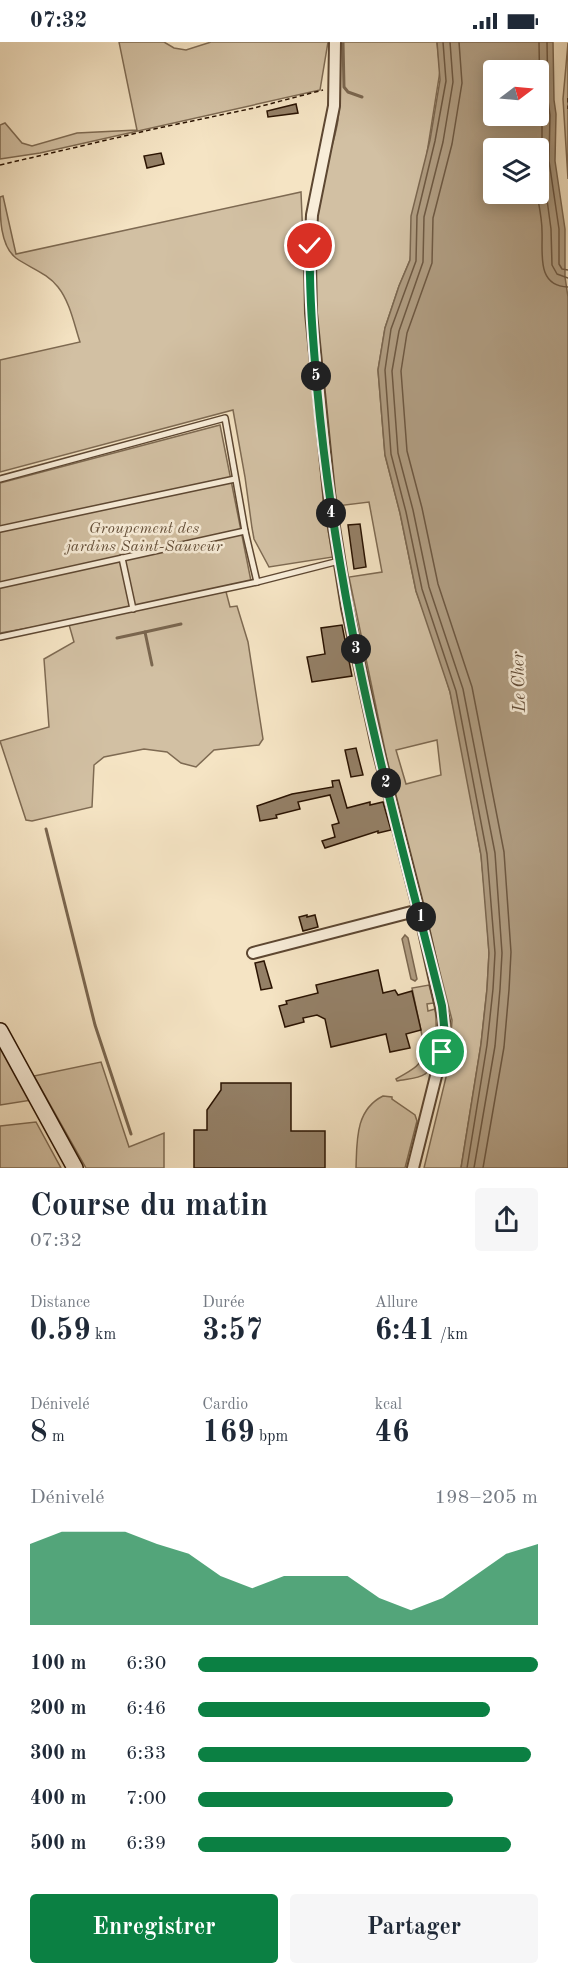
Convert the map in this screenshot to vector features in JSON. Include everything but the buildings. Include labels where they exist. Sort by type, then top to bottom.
[{"type":"main road","points":[[0,1030],[75,1168]]},
{"type":"main road","points":[[66,1149],[80,1168]]},
{"type":"street","points":[[336,42],[332,121],[313,207],[310,262],[311,313],[330,502],[347,608],[377,746],[442,1006],[445,1035],[442,1052],[413,1168]]},
{"type":"street","points":[[253,953],[419,910]]},
{"type":"lane","points":[[0,479],[225,418],[245,531],[257,582]]},
{"type":"lane","points":[[0,529],[235,479]]},
{"type":"lane","points":[[0,585],[245,531]]},
{"type":"lane","points":[[122,558],[133,609]]},
{"type":"lane","points":[[0,638],[257,582],[339,561]]},
{"type":"path","points":[[0,165],[254,108],[335,87]]},
{"type":"path","points":[[568,98],[568,110]]},
{"type":"green space","points":[[119,42],[164,42],[174,48],[186,50],[211,42],[328,42],[320,90],[40,153],[0,159],[0,125],[5,123],[22,143],[32,146],[77,133],[137,130]]},
{"type":"green space","points":[[340,42],[437,42],[440,71],[410,260],[385,328],[378,370],[385,455],[416,591],[450,692],[481,855],[489,953],[487,989],[481,1044],[461,1168],[424,1168],[449,1065],[452,1020],[391,779],[349,577],[382,572],[369,502],[337,506],[322,394],[314,280],[315,243],[319,194],[338,120]],"holes":[[[437,740],[441,775],[406,784],[396,750]]]},
{"type":"green space","points":[[568,43],[568,179],[563,99]]},
{"type":"green space","points":[[301,192],[304,264],[302,267],[306,267],[308,344],[324,508],[333,557],[269,567],[254,539],[233,410],[0,472],[0,360],[80,342],[69,306],[58,287],[44,274],[16,258],[7,246],[2,230],[0,197],[3,196],[16,254]]},
{"type":"green space","name":"Groupement des jardins Saint-Sauveur","points":[[220,425],[251,581],[225,588],[230,607],[237,606],[248,642],[263,739],[259,745],[214,750],[196,767],[181,763],[167,752],[144,749],[104,757],[94,765],[92,807],[32,821],[26,820],[0,741],[49,727],[44,659],[74,642],[68,621],[0,633],[0,483]]},
{"type":"green space","points":[[429,985],[434,1003],[427,1004],[428,1011],[435,1009],[436,1024],[432,1063],[429,1070],[422,1076],[397,1081],[396,1079],[416,1067],[422,1058],[424,1045],[412,988]]},
{"type":"green space","points":[[0,1045],[32,1100],[0,1105]]},
{"type":"green space","points":[[101,1062],[129,1147],[164,1133],[164,1168],[86,1168],[34,1076]]},
{"type":"green space","points":[[383,1096],[392,1097],[415,1115],[417,1121],[405,1168],[356,1168],[359,1127],[362,1118],[367,1109]]},
{"type":"green space","points":[[36,1122],[61,1168],[0,1168],[0,1126]]},
{"type":"water","name":"Le Cher","points":[[437,42],[553,42],[555,161],[565,229],[565,277],[568,297],[568,1168],[461,1168],[481,1044],[487,989],[489,953],[481,855],[450,692],[416,591],[385,455],[378,370],[385,328],[410,260],[411,216],[430,140],[440,80]]},
{"type":"water","points":[[405,935],[408,938],[417,979],[415,981],[411,979],[402,939]]},
{"type":"waterway","points":[[343,42],[344,87],[348,92],[362,97]]},
{"type":"waterway","points":[[145,632],[181,624]]},
{"type":"waterway","points":[[117,638],[145,632],[152,665]]},
{"type":"waterway","points":[[46,829],[95,1025],[131,1134]]},
{"type":"route","points":[[310,246],[311,313],[320,419],[330,502],[347,608],[377,746],[442,1006],[445,1035],[442,1052]]}]
